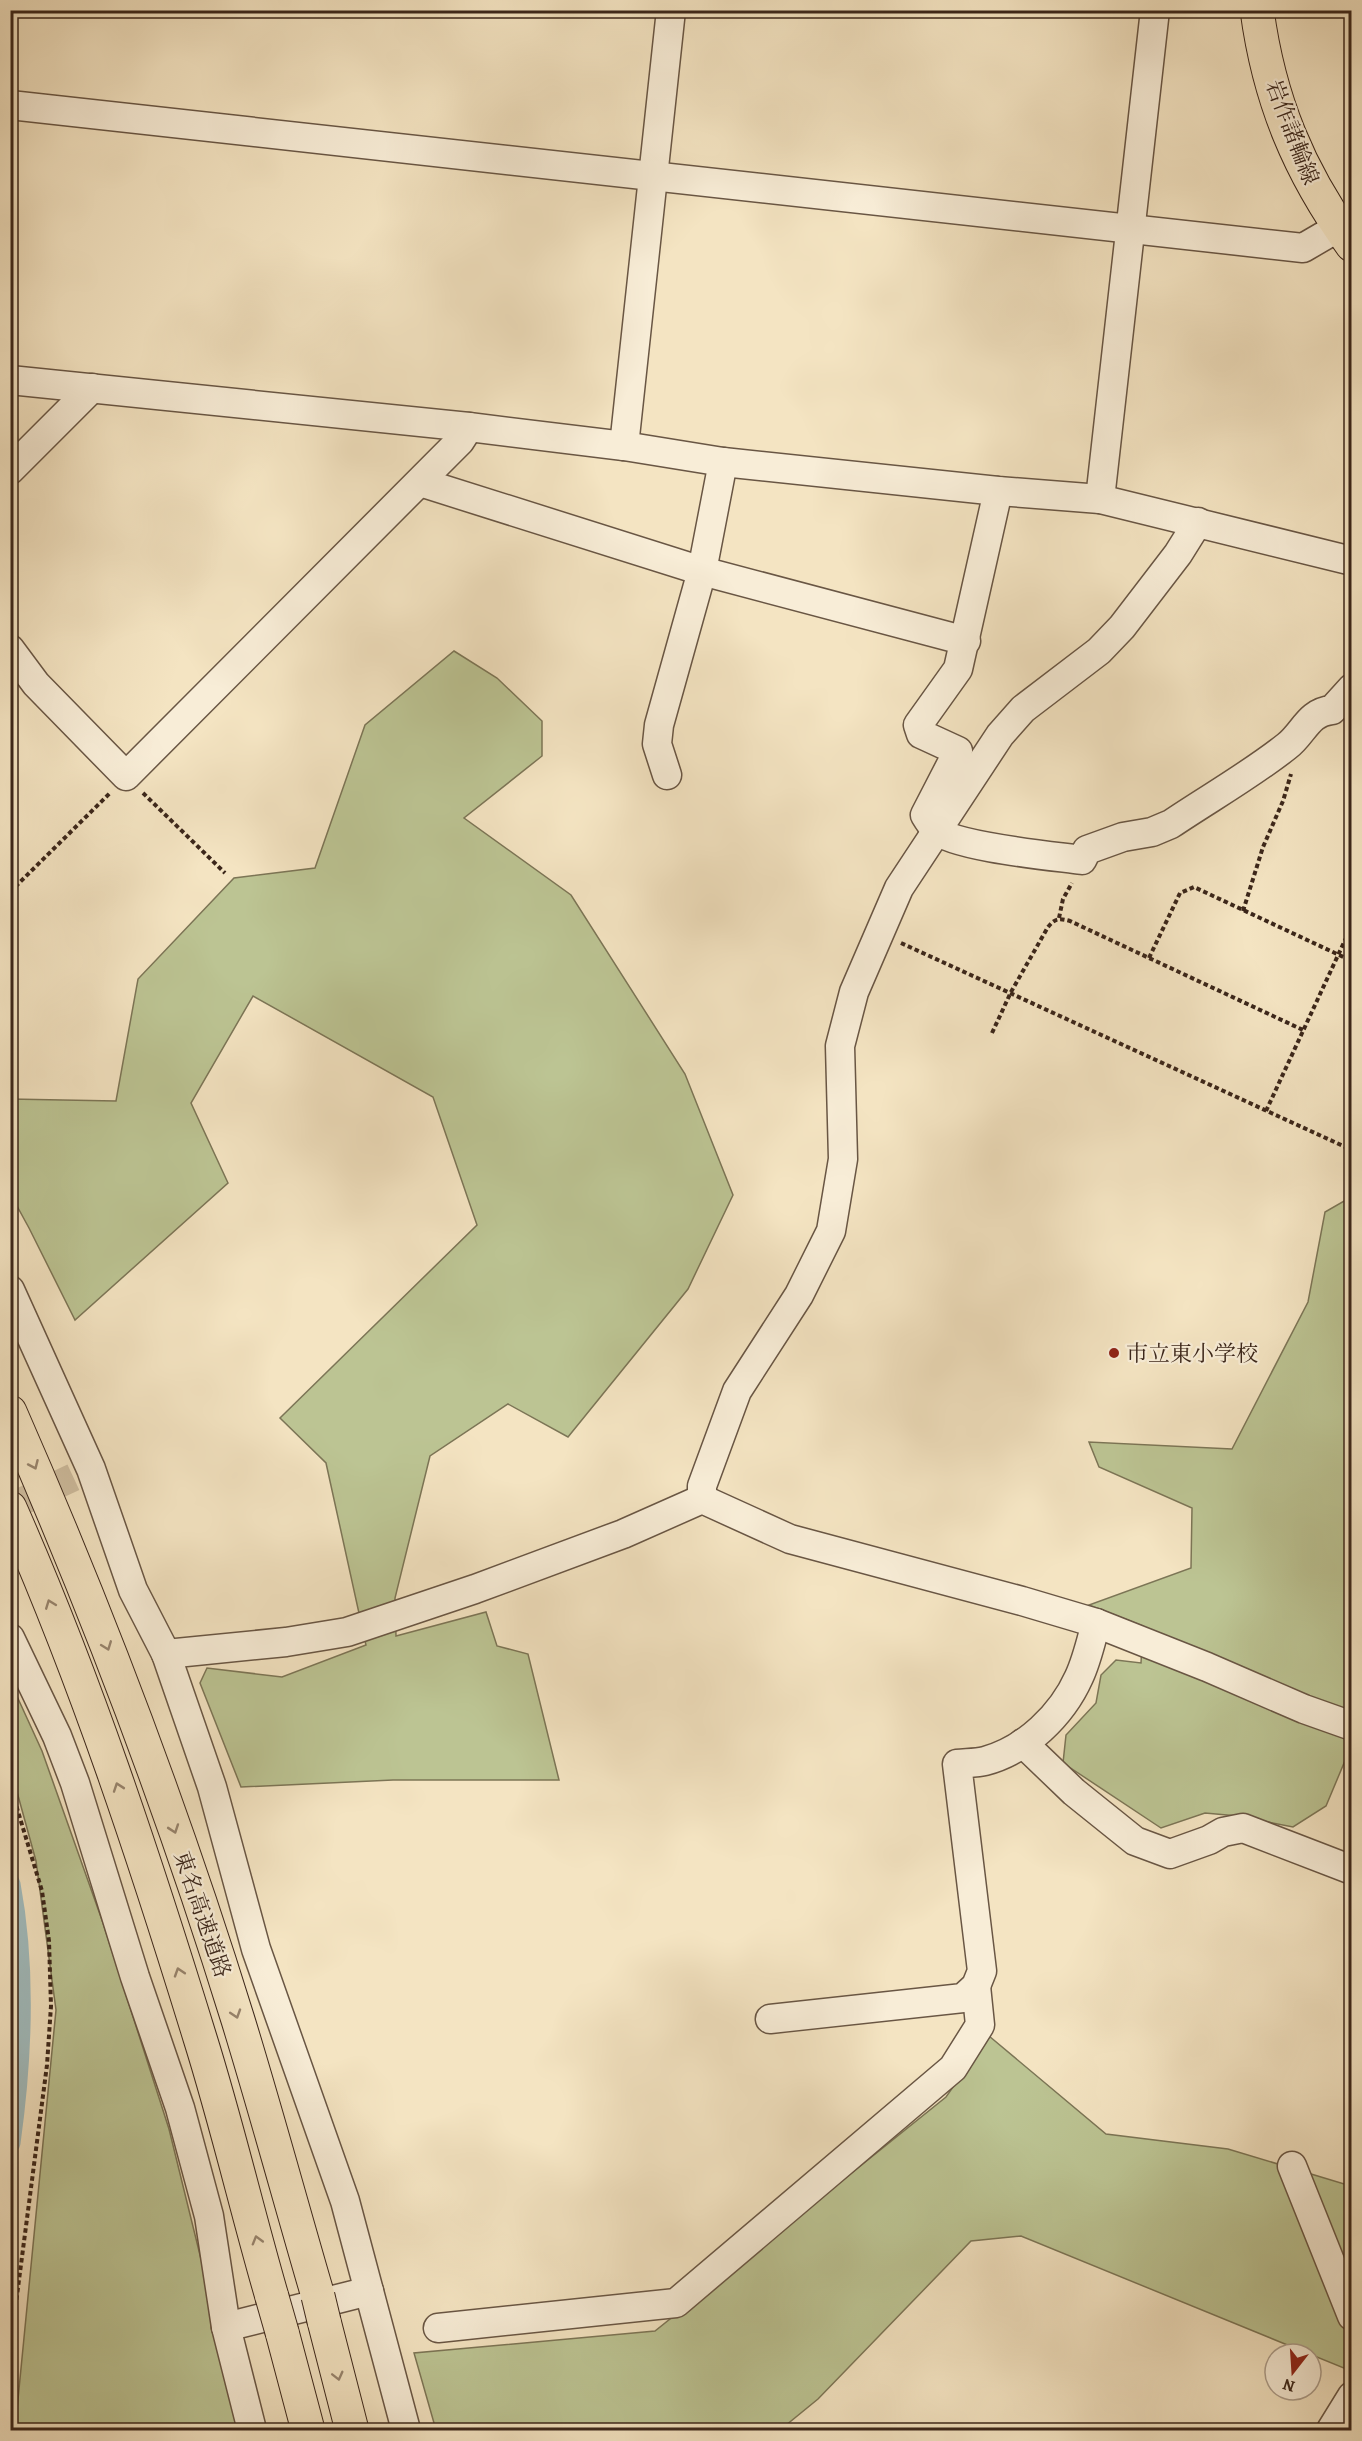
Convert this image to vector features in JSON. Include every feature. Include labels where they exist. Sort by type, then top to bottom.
[{"type":"main road","name":"岩作諸輪線","points":[[1257,10],[1263,49],[1289,134],[1318,196],[1345,236]]},
{"type":"main road","name":"東名高速道路","points":[[10,1412],[68,1544],[156,1777],[238,2019],[321,2308],[352,2430]]},
{"type":"main road","name":"東名高速道路","points":[[10,1508],[36,1568],[117,1782],[201,2040],[308,2430]]},
{"type":"street","points":[[624,446],[671,10]]},
{"type":"street","points":[[1100,499],[1155,10]]},
{"type":"street","points":[[10,105],[1303,248],[1345,236]]},
{"type":"street","points":[[10,380],[469,427],[624,446],[723,462],[998,491],[1100,499],[1352,561]]},
{"type":"street","points":[[10,470],[92,388]]},
{"type":"street","points":[[10,649],[36,684],[126,776],[420,482],[460,441],[469,427]]},
{"type":"street","points":[[667,775],[657,744],[659,724],[702,571],[723,462]]},
{"type":"street","points":[[420,482],[702,571],[966,641]]},
{"type":"street","points":[[998,491],[958,669],[918,725],[921,734],[958,751],[924,815],[937,831],[962,841],[1021,853],[1082,860],[1087,850],[1123,837],[1152,832],[1171,824],[1288,745],[1313,716],[1321,711],[1332,710],[1352,688]]},
{"type":"street","points":[[702,1499],[702,1486],[737,1391],[799,1295],[831,1231],[843,1159],[840,1046],[854,992],[899,888],[1000,735],[1023,709],[1099,651],[1122,627],[1178,554],[1198,522]]},
{"type":"street","points":[[10,1290],[91,1469],[132,1590],[166,1654],[212,1787],[256,1949],[345,2201],[406,2430]]},
{"type":"street","points":[[166,1654],[286,1642],[347,1632],[475,1589],[623,1534],[702,1499],[790,1539],[1096,1623],[1304,1709],[1352,1726]]},
{"type":"street","points":[[770,2019],[963,1998],[976,1986],[982,1971],[957,1764],[983,1762],[1007,1753],[1047,1723],[1072,1692],[1080,1675],[1096,1623]]},
{"type":"street","points":[[10,1638],[57,1736],[75,1783],[135,1977],[180,2108],[209,2216],[226,2327],[252,2430]]},
{"type":"street","points":[[1023,1743],[1074,1792],[1136,1841],[1170,1854],[1209,1840],[1223,1832],[1243,1828],[1352,1870]]},
{"type":"street","points":[[438,2328],[676,2303],[953,2068],[980,2025],[976,1986]]},
{"type":"street","points":[[1292,2166],[1352,2316]]},
{"type":"street","points":[[226,2327],[369,2291]]},
{"type":"street","points":[[1331,2430],[1352,2396]]},
{"type":"path","points":[[1243,912],[1263,847],[1283,801],[1291,775],[1288,745]]},
{"type":"path","points":[[10,892],[126,776],[225,873]]},
{"type":"path","points":[[992,1034],[1011,992],[1048,927],[1059,918],[1063,900],[1082,860]]},
{"type":"path","points":[[1149,958],[1180,893],[1194,888],[1352,961]]},
{"type":"path","points":[[1059,918],[1070,921],[1303,1030]]},
{"type":"path","points":[[1266,1111],[1352,925]]},
{"type":"path","points":[[878,933],[1352,1150]]},
{"type":"path","points":[[10,1785],[42,1891],[49,1941],[51,2006],[47,2065],[10,2349]]},
{"type":"green space","points":[[454,651],[497,678],[542,721],[542,756],[464,818],[571,895],[685,1074],[733,1195],[688,1289],[568,1437],[508,1404],[430,1456],[395,1598],[396,1636],[486,1612],[497,1646],[528,1654],[559,1780],[393,1780],[241,1787],[200,1683],[207,1668],[282,1677],[366,1645],[326,1463],[280,1418],[477,1225],[433,1097],[253,996],[191,1103],[228,1183],[75,1320],[11,1195],[10,1099],[116,1101],[138,979],[234,878],[315,868],[365,725]]},
{"type":"green space","points":[[1351,1197],[1352,1744],[1326,1806],[1293,1827],[1238,1816],[1205,1813],[1161,1828],[1063,1763],[1066,1735],[1096,1703],[1101,1675],[1116,1660],[1141,1663],[1143,1626],[1089,1605],[1191,1568],[1192,1508],[1099,1467],[1089,1442],[1232,1449],[1308,1302],[1325,1212]]},
{"type":"green space","points":[[10,1681],[42,1751],[103,1923],[169,2129],[243,2430],[15,2430],[56,2010],[36,1861],[11,1770]]},
{"type":"green space","points":[[989,2036],[1106,2134],[1228,2149],[1351,2186],[1351,2371],[1323,2360],[1323,2342],[1280,2342],[1021,2236],[971,2241],[818,2399],[780,2430],[436,2430],[414,2353],[655,2331],[946,2097]]},
{"type":"waterway","points":[[10,1884],[20,1981],[19,2046],[10,2143]]},
{"type":"tunnel","points":[[10,1507],[91,1469]]},
{"type":"place","name":"市立東小学校","points":[[1114,1353]]}]
